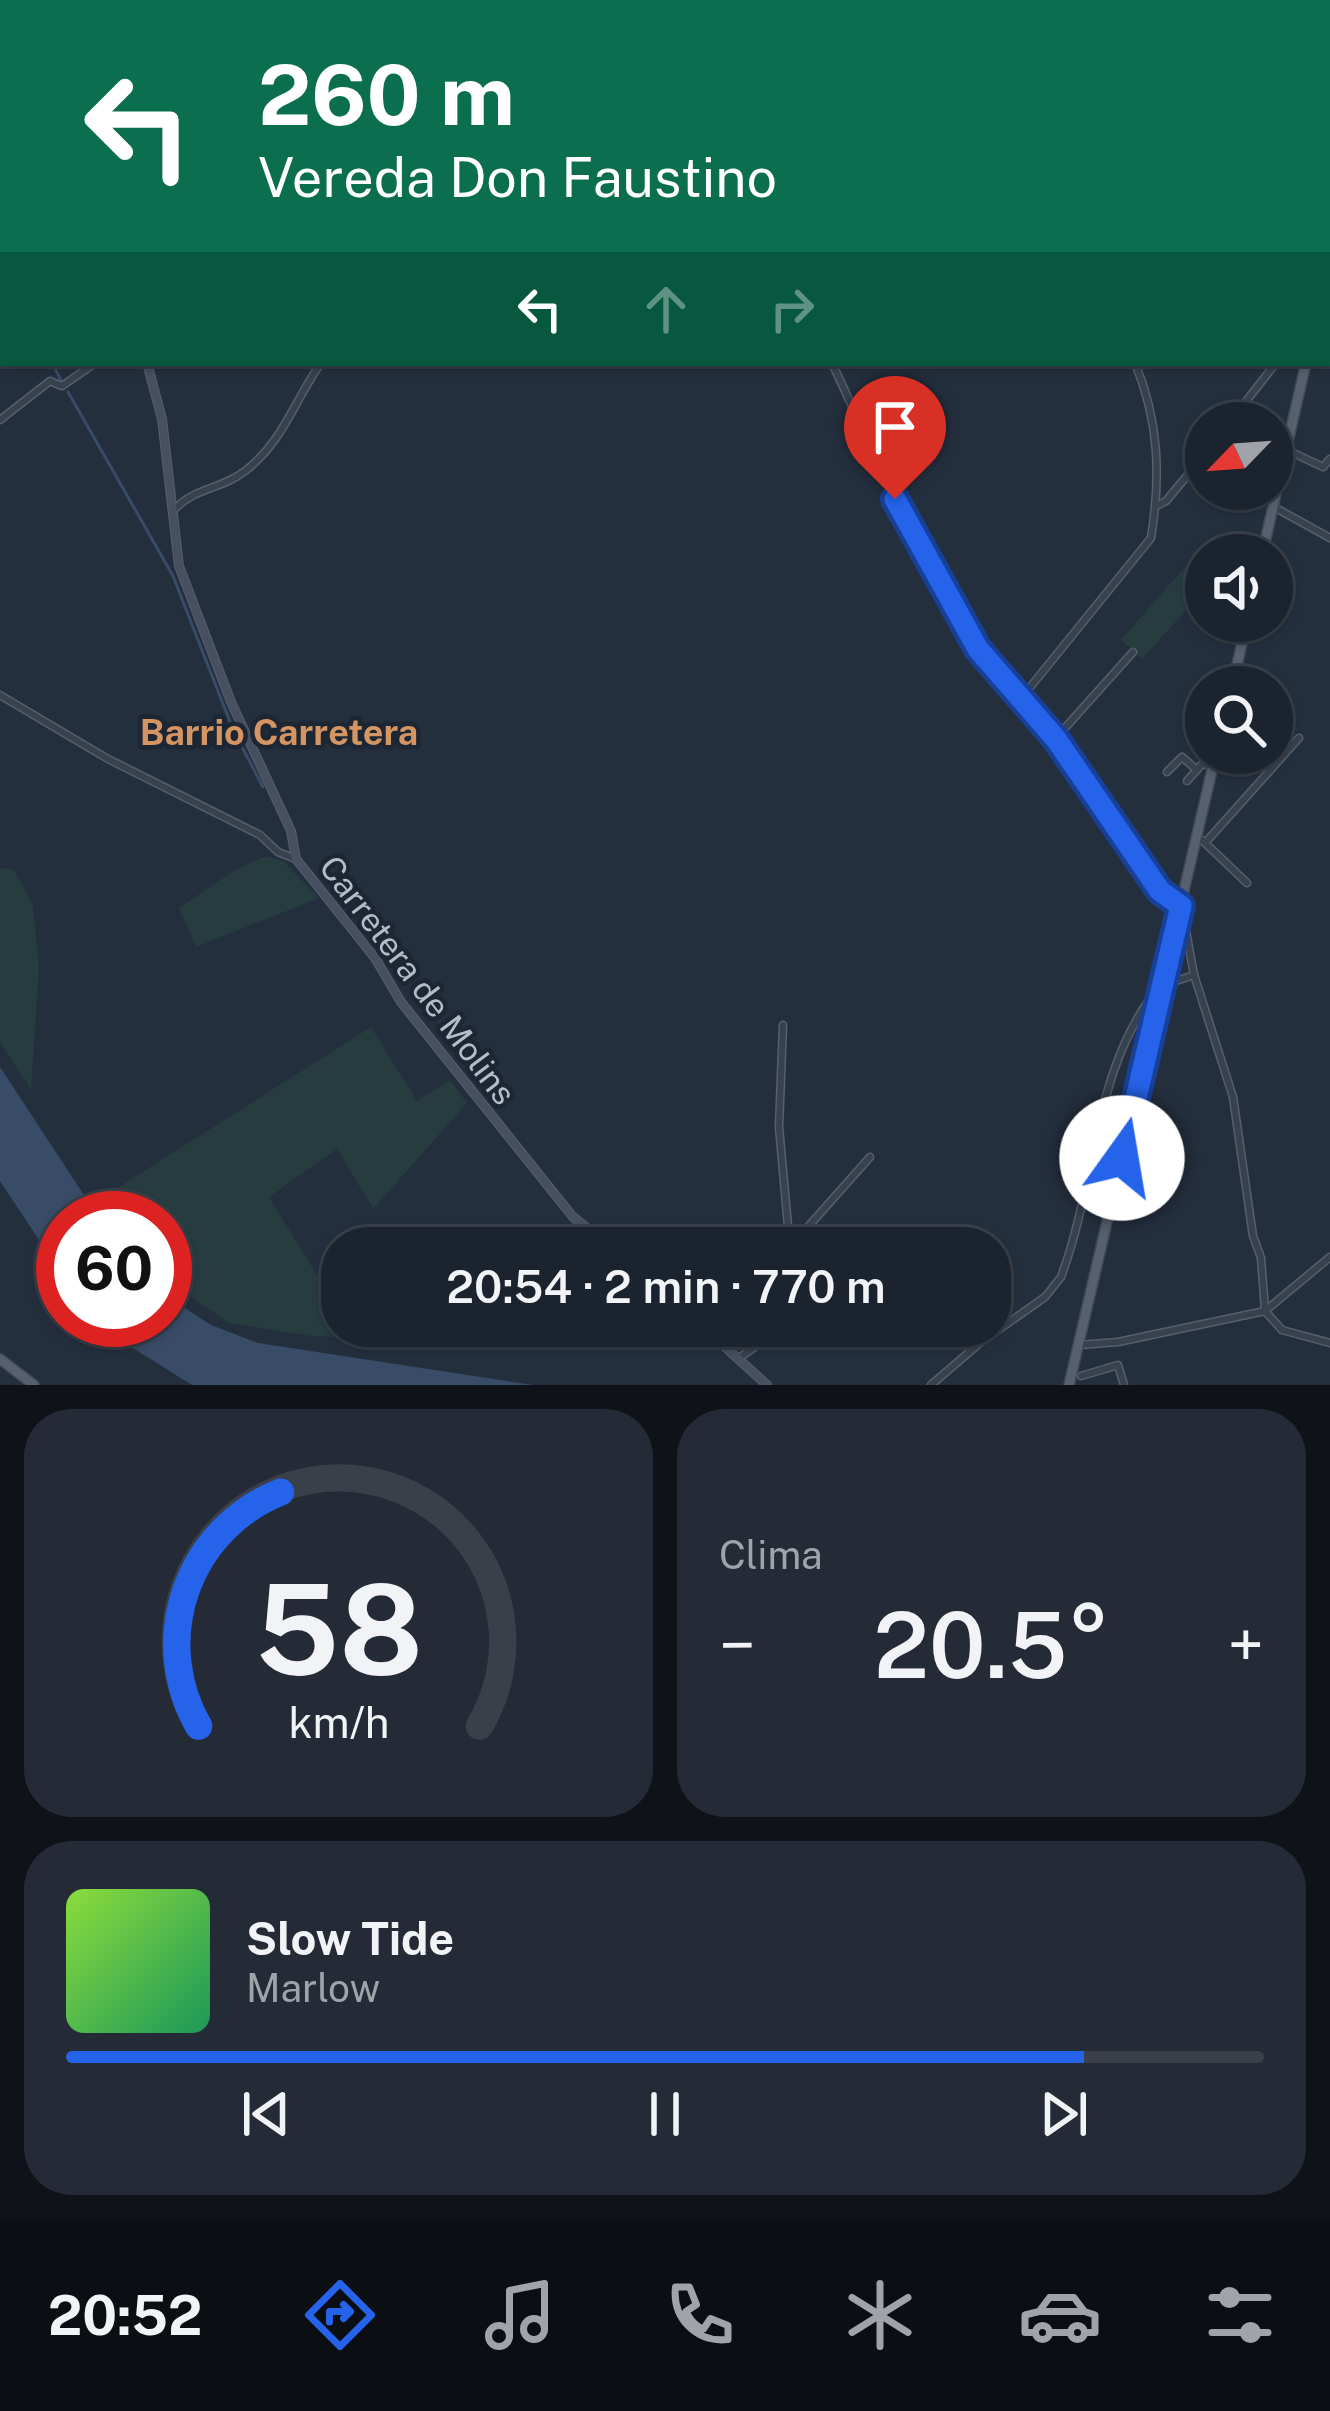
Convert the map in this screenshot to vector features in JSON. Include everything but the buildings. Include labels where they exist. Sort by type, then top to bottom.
[{"type":"main road","points":[[1293,426],[1305,366]]},
{"type":"main road","points":[[1076,1380],[1079,1345],[1213,774]]},
{"type":"main road","points":[[0,1362],[31,1385]]},
{"type":"street","points":[[0,420],[50,381],[62,386],[91,366]]},
{"type":"street","name":"Carretera de Molins","points":[[148,366],[162,419],[178,566],[231,702],[291,831],[296,859],[375,958],[401,1003],[586,1227]]},
{"type":"street","points":[[172,511],[196,490],[223,486],[271,449],[319,366]]},
{"type":"street","points":[[833,366],[931,566],[988,662],[1023,696],[1056,739],[1179,912],[1233,1097],[1253,1235],[1261,1258],[1265,1311],[1282,1330],[1330,1343]]},
{"type":"street","points":[[1023,696],[1151,538],[1156,506],[1155,419],[1136,366]]},
{"type":"street","points":[[1245,402],[1274,366]]},
{"type":"street","points":[[1293,452],[1323,467],[1330,459]]},
{"type":"street","points":[[1156,506],[1185,478]]},
{"type":"street","points":[[1279,510],[1330,538]]},
{"type":"street","points":[[1056,739],[1133,652]]},
{"type":"street","points":[[0,695],[108,759],[296,859]]},
{"type":"street","points":[[1293,745],[1299,739]]},
{"type":"street","points":[[1168,772],[1182,757],[1185,760]]},
{"type":"street","points":[[1187,781],[1193,774]]},
{"type":"street","points":[[1247,883],[1201,839],[1265,774]]},
{"type":"street","points":[[931,1385],[1045,1297],[1061,1277],[1118,1050],[1140,1009],[1162,983],[1194,975]]},
{"type":"street","points":[[783,1025],[779,1127],[788,1227]]},
{"type":"street","points":[[808,1227],[869,1157]]},
{"type":"street","points":[[1079,1345],[1118,1342],[1265,1311],[1330,1256]]},
{"type":"street","points":[[726,1347],[767,1385]]},
{"type":"street","points":[[739,1358],[755,1347]]},
{"type":"street","points":[[1076,1380],[1118,1366],[1124,1385]]},
{"type":"green space","points":[[1185,567],[1185,611],[1142,659],[1121,640]]},
{"type":"green space","points":[[266,856],[283,861],[319,898],[196,947],[179,908],[235,870]]},
{"type":"green space","points":[[0,868],[14,870],[33,906],[39,967],[31,1089],[0,1042]]},
{"type":"green space","points":[[371,1027],[417,1101],[450,1080],[467,1103],[373,1209],[337,1149],[269,1197],[321,1282],[321,1336],[229,1323],[192,1298],[192,1191],[112,1191]]},
{"type":"water","points":[[0,1067],[81,1191],[36,1191],[36,1235],[0,1181]]},
{"type":"water","points":[[192,1313],[258,1343],[533,1385],[192,1385],[131,1347],[192,1347]]},
{"type":"waterway","points":[[54,366],[61,380]]},
{"type":"waterway","points":[[68,392],[173,576],[234,732],[263,787]]},
{"type":"district","name":"Barrio Carretera","points":[[279,732]]},
{"type":"route","points":[[895,499],[988,662],[1023,696],[1056,739],[1160,891],[1181,906],[1122,1158]]}]
